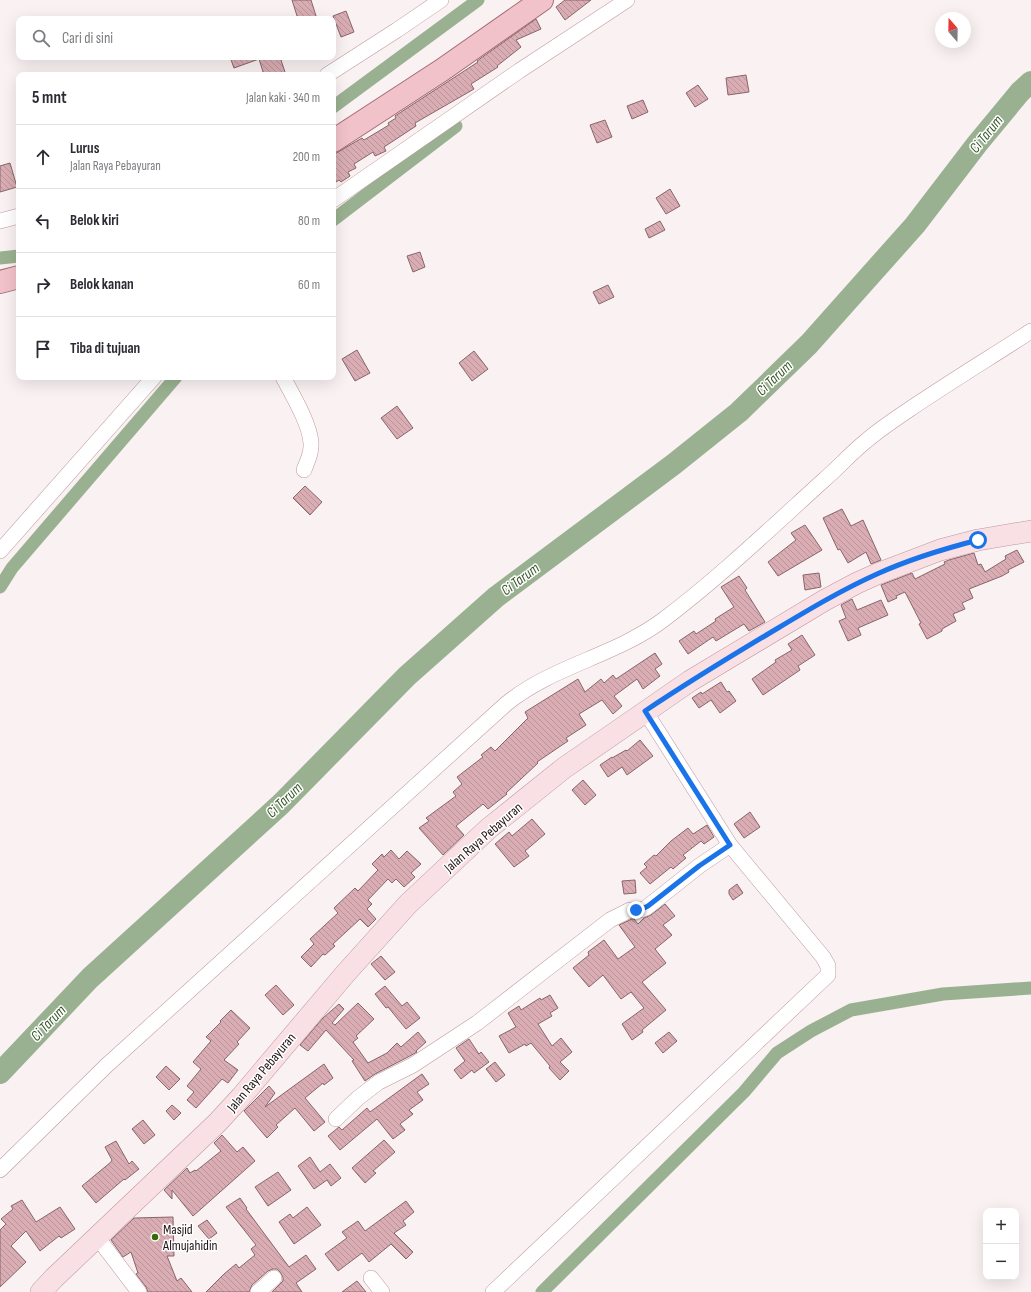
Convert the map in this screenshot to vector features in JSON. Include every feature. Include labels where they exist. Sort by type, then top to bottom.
[{"type":"main road","points":[[336,139],[442,70],[542,0]]},
{"type":"main road","points":[[0,282],[16,279]]},
{"type":"main road","name":"Jalan Raya Pebayuran","points":[[41,1292],[242,1097],[345,974],[408,904],[488,829],[564,768],[690,681],[825,600],[877,574],[940,550],[978,540],[1031,531]]},
{"type":"street","points":[[332,72],[442,0]]},
{"type":"street","points":[[336,198],[519,71],[627,0]]},
{"type":"street","points":[[0,221],[16,217]]},
{"type":"street","points":[[0,1170],[106,1066],[506,704],[531,686],[591,660],[650,630],[686,602],[736,559],[857,448],[880,430],[928,397],[1031,331]]},
{"type":"street","points":[[0,551],[151,380]]},
{"type":"street","points":[[284,380],[310,434],[310,452],[304,470]]},
{"type":"street","points":[[493,1292],[828,975],[828,966],[823,957],[730,845],[645,711]]},
{"type":"street","points":[[336,1119],[358,1098],[379,1082],[414,1065],[477,1023],[610,920],[630,910],[640,910],[646,908],[699,866],[730,845]]},
{"type":"street","points":[[97,1237],[139,1292]]},
{"type":"street","points":[[258,1292],[274,1278]]},
{"type":"street","points":[[371,1278],[382,1292]]},
{"type":"building","points":[[292,0],[311,0],[316,16],[297,16]]},
{"type":"building","points":[[565,0],[591,0],[565,20],[556,7]]},
{"type":"building","points":[[346,11],[354,32],[341,37],[336,24],[336,16],[333,16]]},
{"type":"building","points":[[536,19],[541,29],[516,40],[521,47],[497,66],[498,67],[471,84],[474,89],[415,123],[416,126],[384,147],[386,151],[375,156],[373,152],[354,164],[356,168],[348,172],[350,176],[341,182],[339,180],[336,182],[336,153],[362,138],[364,140],[389,125],[388,123],[396,118],[395,116],[478,62],[477,61]]},
{"type":"building","points":[[231,60],[256,60],[234,68]]},
{"type":"building","points":[[259,60],[281,60],[285,72],[263,72]]},
{"type":"building","points":[[746,75],[749,92],[728,95],[726,78]]},
{"type":"building","points":[[698,85],[708,99],[695,107],[686,93]]},
{"type":"building","points":[[643,100],[648,112],[632,119],[627,106]]},
{"type":"building","points":[[605,120],[612,137],[597,143],[590,125]]},
{"type":"building","points":[[10,163],[16,187],[0,192],[0,166]]},
{"type":"building","points":[[670,189],[680,206],[666,214],[656,198]]},
{"type":"building","points":[[660,221],[665,230],[649,238],[645,229]]},
{"type":"building","points":[[420,252],[425,267],[413,272],[407,256]]},
{"type":"building","points":[[608,285],[614,297],[599,304],[593,292]]},
{"type":"building","points":[[357,350],[370,373],[355,381],[342,359]]},
{"type":"building","points":[[474,351],[488,369],[472,381],[459,363]]},
{"type":"building","points":[[397,406],[413,428],[397,439],[381,418]]},
{"type":"building","points":[[305,486],[322,502],[310,515],[293,498]]},
{"type":"building","points":[[842,509],[851,526],[863,520],[881,560],[871,564],[866,552],[848,563],[840,549],[838,550],[823,518]]},
{"type":"building","points":[[805,525],[822,550],[778,576],[768,562],[796,540],[791,533]]},
{"type":"building","points":[[1017,550],[1024,562],[1008,570],[1009,572],[1002,576],[969,589],[973,598],[962,603],[965,609],[953,614],[956,621],[927,639],[919,624],[921,623],[905,592],[888,602],[881,585],[912,573],[915,579],[945,564],[944,562],[974,553],[978,565],[981,564],[985,572],[1006,559],[1005,556]]},
{"type":"building","points":[[819,573],[821,587],[805,590],[803,575]]},
{"type":"building","points":[[739,576],[747,588],[745,590],[765,622],[749,631],[744,624],[716,641],[713,637],[688,654],[679,641],[694,631],[696,634],[716,621],[715,619],[734,607],[721,587]]},
{"type":"building","points":[[852,599],[857,610],[881,600],[888,615],[858,628],[861,635],[848,641],[839,621],[846,618],[841,605]]},
{"type":"building","points":[[802,635],[815,655],[798,666],[800,670],[763,695],[752,679],[776,662],[775,660],[792,650],[788,644]]},
{"type":"building","points":[[655,653],[662,664],[655,669],[660,676],[643,689],[637,679],[614,696],[622,706],[613,714],[602,700],[579,714],[586,725],[566,738],[568,741],[537,762],[538,763],[506,793],[507,794],[488,809],[483,804],[456,826],[464,835],[443,855],[419,828],[429,821],[426,818],[456,796],[453,792],[462,784],[457,777],[483,757],[481,755],[491,747],[495,751],[528,718],[525,712],[578,679],[585,692],[601,679],[604,683],[613,675],[616,679]]},
{"type":"building","points":[[721,682],[727,692],[729,691],[736,701],[720,713],[711,700],[699,708],[692,698],[701,692],[702,694]]},
{"type":"building","points":[[640,740],[653,756],[627,775],[622,767],[608,777],[600,765],[612,757],[626,750],[627,751]]},
{"type":"building","points":[[583,780],[596,795],[585,805],[572,790]]},
{"type":"building","points":[[750,812],[760,827],[744,838],[734,824]]},
{"type":"building","points":[[532,819],[545,834],[525,851],[529,856],[514,867],[495,844],[509,832],[512,836]]},
{"type":"building","points":[[707,825],[714,837],[704,844],[701,841],[683,855],[686,858],[673,869],[671,867],[650,884],[640,873],[647,867],[644,864],[654,855],[656,856],[671,841],[688,828],[693,834]]},
{"type":"building","points":[[391,850],[399,859],[407,851],[421,864],[411,873],[415,877],[404,887],[396,879],[392,883],[388,879],[368,900],[372,904],[367,909],[376,919],[368,927],[360,919],[333,944],[335,946],[325,955],[323,954],[311,967],[301,957],[314,944],[310,939],[338,913],[334,908],[355,888],[358,891],[378,870],[372,864],[382,854],[384,857]]},
{"type":"building","points":[[635,880],[636,893],[624,894],[622,881]]},
{"type":"building","points":[[737,884],[743,893],[733,900],[729,894],[729,890]]},
{"type":"building","points":[[665,904],[675,916],[663,925],[672,935],[655,949],[666,963],[642,982],[666,1010],[642,1030],[643,1032],[632,1040],[622,1024],[644,1008],[631,992],[621,999],[603,975],[589,987],[573,968],[589,955],[588,952],[604,940],[618,959],[635,947],[619,925],[632,919],[634,919],[638,924],[644,918],[651,915]]},
{"type":"building","points":[[381,956],[395,972],[385,980],[371,964]]},
{"type":"building","points":[[276,985],[294,1005],[283,1015],[265,995]]},
{"type":"building","points":[[385,986],[402,1006],[407,1002],[420,1018],[406,1029],[375,994]]},
{"type":"building","points":[[550,995],[558,1008],[550,1013],[552,1016],[538,1024],[552,1046],[561,1038],[572,1052],[560,1062],[569,1071],[560,1080],[549,1068],[550,1066],[531,1043],[526,1046],[525,1044],[509,1053],[499,1036],[516,1027],[508,1013],[519,1006],[521,1010],[540,998],[541,1000]]},
{"type":"building","points":[[358,1003],[374,1019],[356,1036],[358,1038],[353,1042],[368,1063],[387,1053],[397,1043],[401,1047],[418,1032],[426,1042],[416,1051],[417,1052],[375,1074],[365,1081],[352,1061],[354,1060],[326,1030],[308,1051],[300,1045],[323,1018],[339,1004],[344,1009],[332,1023],[335,1025]]},
{"type":"building","points":[[231,1010],[250,1028],[237,1042],[239,1044],[224,1060],[238,1070],[228,1083],[222,1079],[196,1108],[187,1100],[194,1092],[187,1086],[201,1069],[193,1062],[211,1041],[206,1037]]},
{"type":"building","points":[[669,1032],[677,1041],[663,1053],[655,1043]]},
{"type":"building","points":[[469,1039],[479,1054],[481,1052],[489,1062],[474,1073],[472,1070],[461,1079],[454,1070],[465,1061],[456,1048]]},
{"type":"building","points":[[495,1062],[505,1075],[496,1082],[486,1069]]},
{"type":"building","points":[[324,1064],[333,1078],[324,1085],[323,1083],[305,1098],[325,1122],[314,1131],[295,1108],[276,1125],[278,1127],[267,1138],[244,1111],[269,1086],[275,1093],[265,1107]]},
{"type":"building","points":[[166,1066],[180,1079],[169,1090],[156,1077]]},
{"type":"building","points":[[422,1074],[429,1084],[417,1092],[423,1100],[409,1110],[413,1114],[400,1124],[405,1130],[393,1139],[377,1119],[340,1150],[328,1136],[339,1127],[342,1130],[367,1108],[370,1112]]},
{"type":"building","points":[[172,1105],[181,1113],[174,1120],[166,1111]]},
{"type":"building","points":[[143,1120],[155,1135],[144,1144],[132,1129]]},
{"type":"building","points":[[222,1135],[237,1152],[243,1147],[255,1161],[193,1216],[172,1190],[172,1199],[164,1190],[187,1168],[190,1173],[195,1170],[196,1171],[221,1151],[214,1143]]},
{"type":"building","points":[[384,1140],[395,1152],[373,1171],[376,1173],[365,1183],[352,1168]]},
{"type":"building","points":[[116,1141],[129,1164],[132,1161],[139,1169],[125,1180],[124,1179],[96,1203],[82,1186],[111,1162],[112,1160],[105,1147]]},
{"type":"building","points":[[310,1157],[320,1172],[330,1164],[341,1178],[331,1186],[327,1180],[314,1189],[298,1166]]},
{"type":"building","points":[[278,1172],[291,1190],[268,1206],[255,1187]]},
{"type":"building","points":[[240,1198],[247,1208],[246,1209],[289,1267],[306,1255],[316,1269],[296,1283],[302,1292],[272,1292],[283,1281],[283,1277],[280,1272],[277,1269],[273,1269],[268,1271],[252,1285],[249,1292],[206,1292],[236,1264],[239,1268],[255,1255],[251,1249],[256,1245],[226,1207]]},
{"type":"building","points":[[22,1200],[36,1222],[60,1207],[75,1229],[61,1238],[59,1236],[40,1251],[26,1231],[11,1246],[26,1262],[0,1287],[0,1230],[6,1224],[1,1219],[13,1209],[11,1206]]},
{"type":"building","points":[[406,1201],[414,1212],[403,1221],[406,1225],[394,1233],[413,1252],[406,1259],[391,1244],[369,1262],[362,1253],[338,1271],[325,1254],[347,1238],[342,1232],[358,1221],[365,1231]]},
{"type":"building","points":[[307,1207],[321,1225],[294,1244],[279,1222],[290,1214],[293,1218]]},
{"type":"building","points":[[173,1217],[174,1256],[167,1256],[177,1281],[181,1278],[192,1292],[148,1292],[136,1274],[138,1273],[131,1252],[123,1257],[111,1240],[134,1218]]},
{"type":"building","points":[[207,1220],[217,1233],[209,1239],[198,1226]]},
{"type":"building","points":[[357,1281],[366,1292],[342,1292]]},
{"type":"waterway","points":[[336,105],[478,0]]},
{"type":"waterway","name":"Ci Tarum","points":[[0,1073],[90,978],[281,804],[407,676],[496,597],[674,464],[739,412],[809,344],[915,225],[977,144],[1020,92],[1031,82]]},
{"type":"waterway","points":[[336,218],[456,126]]},
{"type":"waterway","points":[[0,258],[16,256]]},
{"type":"waterway","points":[[0,587],[12,568],[173,380]]},
{"type":"waterway","points":[[542,1292],[744,1092],[777,1053],[811,1031],[851,1010],[943,994],[1031,988]]},
{"type":"place","name":"Masjid Almujahidin","points":[[155,1237]]},
{"type":"route","points":[[636,910],[646,908],[699,866],[730,845],[645,711],[690,681],[825,600],[877,574],[909,561],[940,550],[978,540]]}]
